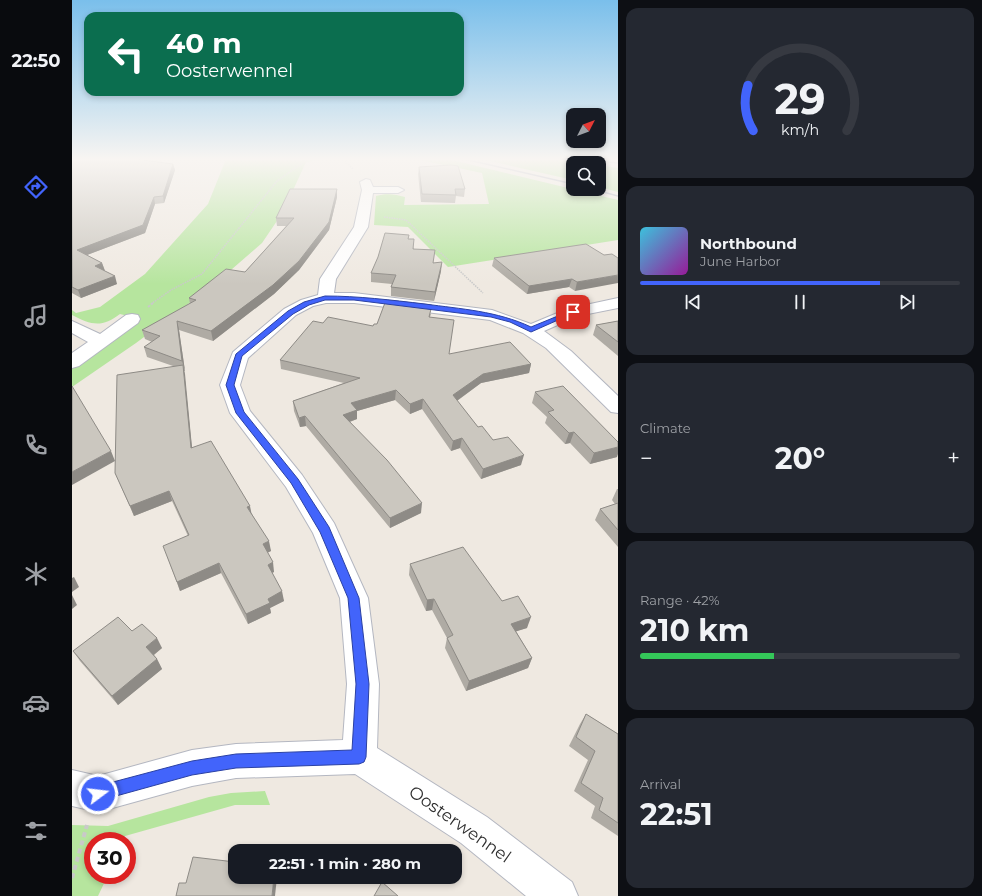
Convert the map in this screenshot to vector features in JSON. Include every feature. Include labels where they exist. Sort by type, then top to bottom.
[{"type":"street","points":[[325,298],[328,279],[361,227],[365,201]]},
{"type":"street","points":[[72,788],[98,794],[192,768],[236,761],[359,757],[362,684],[354,598],[325,530],[294,481],[240,413],[230,385],[239,356],[290,312],[325,298],[354,298],[492,315],[512,321],[531,330],[558,351],[618,407]]},
{"type":"street","points":[[531,330],[573,312],[618,303]]},
{"type":"street","points":[[72,362],[132,319]]},
{"type":"street","points":[[72,326],[101,342]]},
{"type":"street","name":"Oosterwennel","points":[[359,757],[474,830],[558,896]]},
{"type":"path","points":[[132,319],[171,290],[202,274],[261,201]]},
{"type":"path","points":[[377,217],[399,218],[406,220],[485,295]]},
{"type":"path","points":[[72,878],[88,821]]},
{"type":"green space","points":[[209,201],[288,201],[283,212],[262,243],[216,283],[136,343],[72,387],[72,367],[140,319],[120,314],[108,321],[96,324],[72,315],[72,310],[76,313],[100,307],[145,274]]},
{"type":"green space","points":[[376,201],[405,201],[404,205],[489,204],[488,201],[618,201],[618,240],[448,267],[408,227],[374,225]]},
{"type":"green space","points":[[265,791],[270,805],[235,805],[136,833],[84,832],[84,884],[104,884],[98,896],[72,896],[72,825],[108,826],[209,797],[231,793]]},
{"type":"building","points":[[72,201],[153,201],[143,225],[77,250],[102,263],[95,266],[115,276],[78,290],[72,287]]},
{"type":"building","points":[[284,201],[334,201],[329,222],[299,261],[273,285],[211,331],[177,321],[182,361],[144,347],[160,336],[142,330],[196,300],[189,298],[226,269],[245,272],[294,218],[276,218]]},
{"type":"building","points":[[385,233],[409,235],[408,239],[414,239],[413,249],[435,250],[433,263],[442,262],[435,292],[391,287],[396,275],[371,273],[378,257]]},
{"type":"building","points":[[586,244],[604,255],[612,254],[618,258],[618,275],[577,282],[572,279],[529,286],[494,258]]},
{"type":"building","points":[[386,300],[432,305],[429,317],[454,320],[449,354],[510,342],[531,364],[483,374],[453,395],[478,427],[482,426],[493,440],[508,437],[524,455],[483,469],[462,438],[453,441],[423,399],[410,404],[396,390],[351,403],[357,410],[343,415],[387,460],[422,503],[390,518],[305,416],[299,418],[293,401],[360,378],[280,360],[313,321],[323,323],[328,317],[373,326],[374,324],[377,324]]},
{"type":"building","points":[[618,321],[618,342],[596,325]]},
{"type":"building","points":[[183,365],[191,448],[211,441],[250,506],[247,507],[269,541],[263,544],[273,562],[268,565],[282,591],[268,599],[270,603],[246,614],[219,563],[177,582],[163,546],[189,535],[169,491],[130,506],[115,473],[117,375]]},
{"type":"building","points":[[72,386],[111,451],[72,472]]},
{"type":"building","points":[[563,386],[618,442],[618,447],[594,453],[574,432],[569,433],[548,412],[554,410],[535,392]]},
{"type":"building","points":[[618,503],[618,530],[600,509]]},
{"type":"building","points":[[463,547],[502,601],[518,596],[531,617],[511,624],[532,658],[469,681],[447,638],[453,635],[434,599],[427,600],[410,564]]},
{"type":"building","points":[[118,617],[132,631],[142,624],[157,638],[146,647],[157,659],[112,696],[73,651]]},
{"type":"building","points":[[586,714],[618,734],[618,823],[599,810],[603,798],[581,783],[595,751],[576,737]]},
{"type":"building","points":[[193,857],[228,861],[228,884],[273,884],[272,896],[176,896],[179,883],[186,883]]},
{"type":"building","points":[[381,884],[384,884],[398,896],[374,896]]},
{"type":"route","points":[[98,794],[192,768],[236,761],[359,757],[362,684],[354,598],[325,530],[294,481],[240,413],[230,385],[239,356],[290,312],[325,298],[354,298],[492,315],[512,321],[531,330],[573,312]]}]
